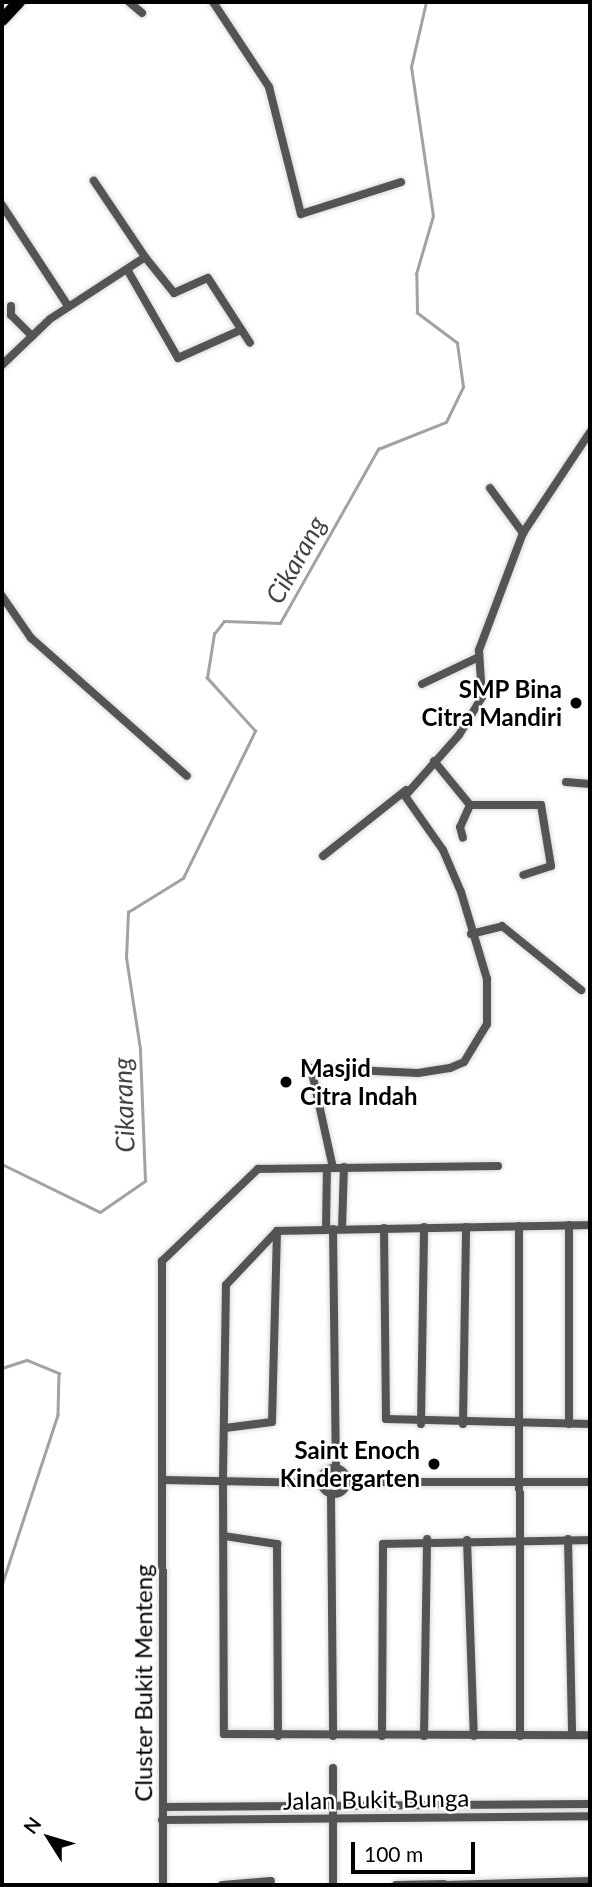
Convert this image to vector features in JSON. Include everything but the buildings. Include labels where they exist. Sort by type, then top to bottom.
[{"type":"main road","points":[[2,20],[19,2]]},
{"type":"street","points":[[129,2],[142,13]]},
{"type":"street","points":[[213,2],[270,88],[301,214],[401,182]]},
{"type":"street","points":[[94,180],[145,257],[174,293],[208,278],[250,343]]},
{"type":"street","points":[[2,205],[68,306]]},
{"type":"street","points":[[2,365],[68,306],[128,271],[145,257]]},
{"type":"street","points":[[128,271],[178,358],[241,330]]},
{"type":"street","points":[[11,306],[11,315],[32,336]]},
{"type":"street","points":[[323,856],[406,790],[434,761],[484,692],[477,659],[523,533],[590,432]]},
{"type":"street","points":[[490,488],[523,533]]},
{"type":"street","points":[[2,596],[41,647],[187,776]]},
{"type":"street","points":[[422,684],[477,659]]},
{"type":"street","points":[[434,761],[470,805]]},
{"type":"street","points":[[566,782],[590,785]]},
{"type":"street","points":[[347,1482],[336,1468],[334,1229],[330,1168],[311,1068],[418,1073],[464,1062],[492,1004],[443,850],[407,803],[406,790]]},
{"type":"street","points":[[463,838],[460,827],[470,805]]},
{"type":"street","points":[[470,805],[541,805],[551,866],[523,874]]},
{"type":"street","points":[[471,933],[502,926],[581,990]]},
{"type":"street","name":"Cluster Bukit Menteng","points":[[163,1885],[162,1261],[258,1170],[498,1166]]},
{"type":"street","points":[[334,1229],[344,1167]]},
{"type":"street","points":[[569,1225],[569,1424]]},
{"type":"street","points":[[590,1225],[278,1231],[226,1285],[223,1480],[224,1734],[590,1735]]},
{"type":"street","points":[[519,1226],[520,1736]]},
{"type":"street","points":[[421,1424],[424,1227]]},
{"type":"street","points":[[463,1424],[466,1227]]},
{"type":"street","points":[[384,1228],[383,1413],[391,1422],[590,1424]]},
{"type":"street","points":[[225,1429],[269,1425],[273,1419],[278,1231]]},
{"type":"street","points":[[321,1483],[326,1470],[336,1468]]},
{"type":"street","points":[[162,1480],[321,1483],[331,1494],[333,1736]]},
{"type":"street","points":[[331,1494],[347,1482],[590,1482]]},
{"type":"street","points":[[224,1536],[277,1544],[278,1736]]},
{"type":"street","points":[[424,1736],[427,1539]]},
{"type":"street","points":[[568,1539],[572,1735]]},
{"type":"street","points":[[467,1540],[474,1736]]},
{"type":"street","points":[[382,1736],[382,1548],[386,1541],[590,1540]]},
{"type":"street","points":[[333,1768],[337,1820],[333,1885]]},
{"type":"street","points":[[163,1807],[590,1804]]},
{"type":"street","points":[[454,1806],[454,1817]]},
{"type":"street","points":[[543,1806],[544,1817]]},
{"type":"street","name":"Jalan Bukit Bunga","points":[[162,1820],[590,1816]]},
{"type":"street","points":[[222,1885],[271,1881]]},
{"type":"street","points":[[396,1885],[590,1881]]},
{"type":"waterway","name":"Cikarang","points":[[2,1164],[100,1212],[145,1181],[140,1049],[126,958],[128,912],[183,878],[255,731],[207,678],[214,634],[224,621],[280,623],[378,449],[446,422],[463,387],[457,343],[417,313],[416,274],[433,216],[411,67],[426,2]]},
{"type":"waterway","name":"Cikarang","points":[[2,1368],[27,1360],[59,1373],[58,1415],[2,1585]]},
{"type":"place","name":"SMP Bina Citra Mandiri","points":[[576,703]]},
{"type":"place","name":"Masjid Citra Indah","points":[[286,1082]]},
{"type":"place","name":"Saint Enoch Kindergarten","points":[[434,1464]]}]
